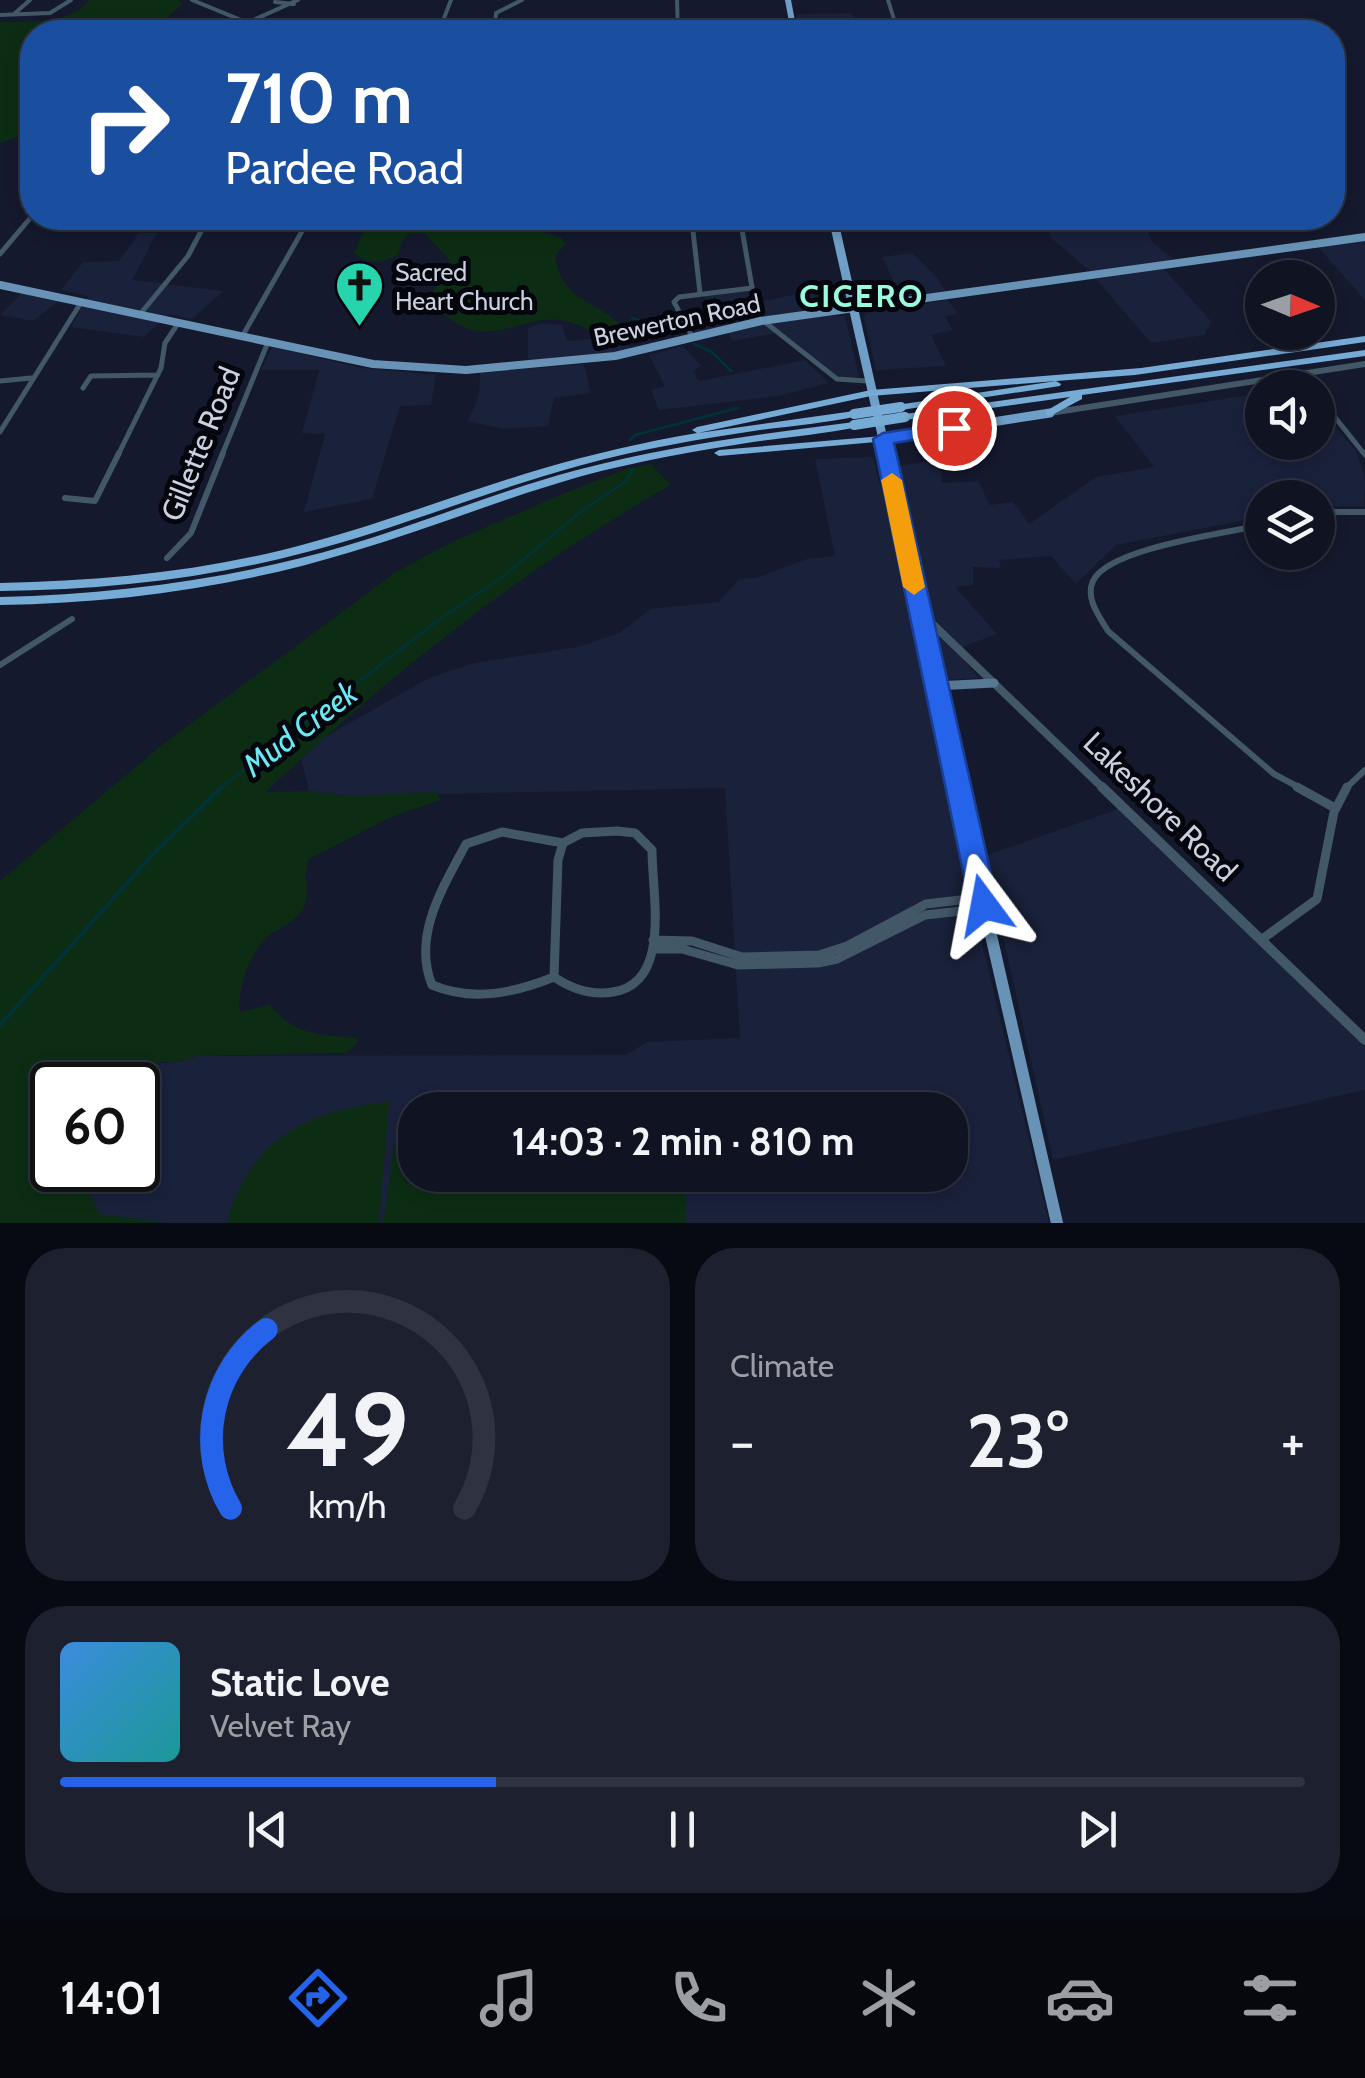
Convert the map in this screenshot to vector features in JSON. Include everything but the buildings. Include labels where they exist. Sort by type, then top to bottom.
[{"type":"highway","points":[[836,230],[883,438]]},
{"type":"highway","points":[[638,448],[902,412],[1140,371],[1365,339]]},
{"type":"highway","points":[[902,412],[1365,353]]},
{"type":"highway","points":[[0,587],[133,580],[262,559],[354,535],[538,474],[869,387],[1140,371]]},
{"type":"highway","points":[[627,462],[883,438],[1054,411],[1081,404],[1112,388]]},
{"type":"highway","points":[[0,601],[116,595],[245,576],[348,550],[516,492],[627,462],[854,419]]},
{"type":"main road","name":"Brewerton Road","points":[[0,285],[382,366],[455,370],[614,356],[761,321],[1365,237]]},
{"type":"main road","points":[[883,438],[977,905],[1057,1223]]},
{"type":"main road","points":[[935,686],[994,682]]},
{"type":"street","points":[[14,14],[30,0]]},
{"type":"street","points":[[0,14],[53,12],[70,0]]},
{"type":"street","points":[[192,0],[241,20]]},
{"type":"street","points":[[493,20],[496,13],[522,0]]},
{"type":"street","points":[[275,2],[296,2]]},
{"type":"street","points":[[256,20],[296,2]]},
{"type":"street","points":[[270,15],[283,20]]},
{"type":"street","points":[[0,254],[20,230]]},
{"type":"street","points":[[141,312],[188,256],[202,230]]},
{"type":"street","points":[[243,335],[304,230]]},
{"type":"street","points":[[693,230],[700,293]]},
{"type":"street","points":[[742,230],[761,321],[836,379],[869,387]]},
{"type":"street","points":[[694,338],[674,302],[681,296],[752,288]]},
{"type":"street","points":[[0,432],[82,300]]},
{"type":"street","points":[[65,498],[95,501],[158,375],[165,343],[180,321]]},
{"type":"street","name":"Gillette Road","points":[[167,558],[191,533],[268,341]]},
{"type":"street","points":[[1328,370],[1365,364]]},
{"type":"street","points":[[84,388],[91,376],[158,375]]},
{"type":"street","points":[[0,381],[32,378]]},
{"type":"street","points":[[1054,411],[1245,382]]},
{"type":"street","points":[[1335,417],[1365,455]]},
{"type":"street","points":[[1335,512],[1365,512]]},
{"type":"street","points":[[1245,529],[1116,558],[1094,576],[1089,598],[1108,632],[1274,774],[1335,808]]},
{"type":"street","name":"Lakeshore Road","points":[[919,612],[1365,1040]]},
{"type":"street","points":[[0,665],[72,619]]},
{"type":"street","points":[[1262,940],[1317,899],[1335,808],[1345,787],[1365,770]]},
{"type":"street","points":[[617,831],[635,833],[650,843],[652,967],[644,980],[627,990],[576,990],[564,986],[554,976],[558,860],[564,844],[582,833],[617,831]]},
{"type":"street","points":[[554,976],[511,994],[442,991],[432,986],[424,973],[422,957],[431,923],[466,844],[487,834],[520,832],[564,844]]},
{"type":"street","points":[[653,945],[738,965],[818,963],[836,959],[925,915],[962,911],[977,905]]},
{"type":"shaded area","points":[[852,13],[855,20],[797,20],[796,14]]},
{"type":"shaded area","points":[[1049,230],[1147,230],[1153,243],[1174,259],[1091,272],[1051,238]]},
{"type":"shaded area","points":[[139,233],[157,233],[132,280],[224,291],[192,319],[169,314],[144,337],[71,327],[88,296],[61,290],[83,262],[119,261]]},
{"type":"shaded area","points":[[1365,241],[1365,300],[1335,266],[1335,260],[1329,260],[1317,246]]},
{"type":"shaded area","points":[[912,253],[946,291],[901,297],[882,257]]},
{"type":"shaded area","points":[[1164,269],[1211,321],[1205,335],[1151,343],[1096,279]]},
{"type":"shaded area","points":[[749,289],[754,318],[695,333],[683,312],[709,308],[703,295]]},
{"type":"shaded area","points":[[817,290],[831,316],[845,316],[859,377],[840,378],[782,332],[733,341],[727,332],[767,322],[758,302]]},
{"type":"shaded area","points":[[22,293],[60,300],[33,321],[0,315]]},
{"type":"shaded area","points":[[948,300],[958,314],[945,316],[953,330],[931,335],[946,366],[876,370],[864,318],[867,313]]},
{"type":"shaded area","points":[[542,323],[562,325],[567,341],[625,336],[631,351],[528,361],[528,328]]},
{"type":"shaded area","points":[[683,346],[701,366],[693,371],[699,381],[805,360],[829,383],[778,396],[659,410],[651,390],[665,386],[649,355]]},
{"type":"shaded area","points":[[272,347],[362,368],[436,375],[431,405],[400,406],[372,499],[304,512],[325,434],[302,433],[319,370],[261,370]]},
{"type":"shaded area","points":[[584,364],[591,393],[554,398],[548,426],[504,429],[468,421],[479,395],[480,373]]},
{"type":"shaded area","points":[[1245,396],[1245,460],[1335,460],[1335,426],[1356,451],[1365,478],[1364,506],[1335,506],[1335,480],[1245,480],[1245,520],[1116,545],[1076,584],[1051,556],[999,560],[1001,568],[973,567],[973,585],[955,587],[997,634],[955,650],[979,678],[940,680],[927,586],[897,466],[940,460],[942,483],[978,481],[990,505],[1013,502],[1029,524],[1096,477],[1154,467],[1115,416]]},
{"type":"shaded area","points":[[873,457],[898,554],[944,784],[1049,1223],[48,1223],[52,1192],[160,1192],[160,1063],[196,1056],[626,1055],[647,1042],[740,1038],[725,788],[347,796],[309,791],[301,758],[325,737],[429,678],[474,663],[578,647],[619,633],[651,609],[719,602],[739,579],[757,578],[807,559],[835,556],[815,459]]},
{"type":"shaded area","points":[[1118,809],[1365,1047],[1365,1090],[1053,1160],[985,856]]},
{"type":"green space","points":[[90,0],[183,3],[165,20],[44,20],[60,18]]},
{"type":"green space","points":[[20,21],[20,136],[0,143],[0,22]]},
{"type":"green space","points":[[364,230],[534,230],[562,238],[565,245],[555,256],[564,282],[620,324],[614,336],[561,320],[494,331],[467,328],[431,306],[431,293],[444,277],[449,259],[424,233],[410,233],[398,255],[392,258],[376,262],[354,253]]},
{"type":"green space","points":[[651,464],[671,485],[563,552],[459,626],[360,707],[266,792],[309,791],[347,796],[437,792],[440,800],[389,818],[309,859],[302,911],[265,939],[245,974],[240,1012],[270,1005],[299,1028],[358,1038],[357,1044],[346,1053],[196,1056],[160,1062],[30,1062],[30,1192],[89,1192],[100,1214],[165,1223],[0,1223],[0,881],[162,745],[396,572],[454,541],[627,469]]},
{"type":"green space","points":[[389,1102],[379,1223],[227,1223],[250,1170],[286,1134],[332,1113]]},
{"type":"green space","points":[[398,1133],[398,1192],[686,1192],[686,1223],[383,1223]]},
{"type":"waterway","name":"Mud Creek","points":[[632,318],[677,335]]},
{"type":"waterway","name":"Mud Creek","points":[[694,344],[712,352],[731,371]]},
{"type":"waterway","name":"Mud Creek","points":[[630,440],[635,435],[738,408]]},
{"type":"waterway","name":"Mud Creek","points":[[219,789],[436,622],[504,576],[583,510],[625,482],[633,469]]},
{"type":"waterway","name":"Mud Creek","points":[[0,1025],[155,852],[222,787]]},
{"type":"slow traffic","points":[[892,480],[914,587]]},
{"type":"place","name":"Sacred Heart Church","points":[[360,328]]},
{"type":"district","name":"CICERO","points":[[862,296]]},
{"type":"route","points":[[954,428],[883,439],[984,905]]}]
